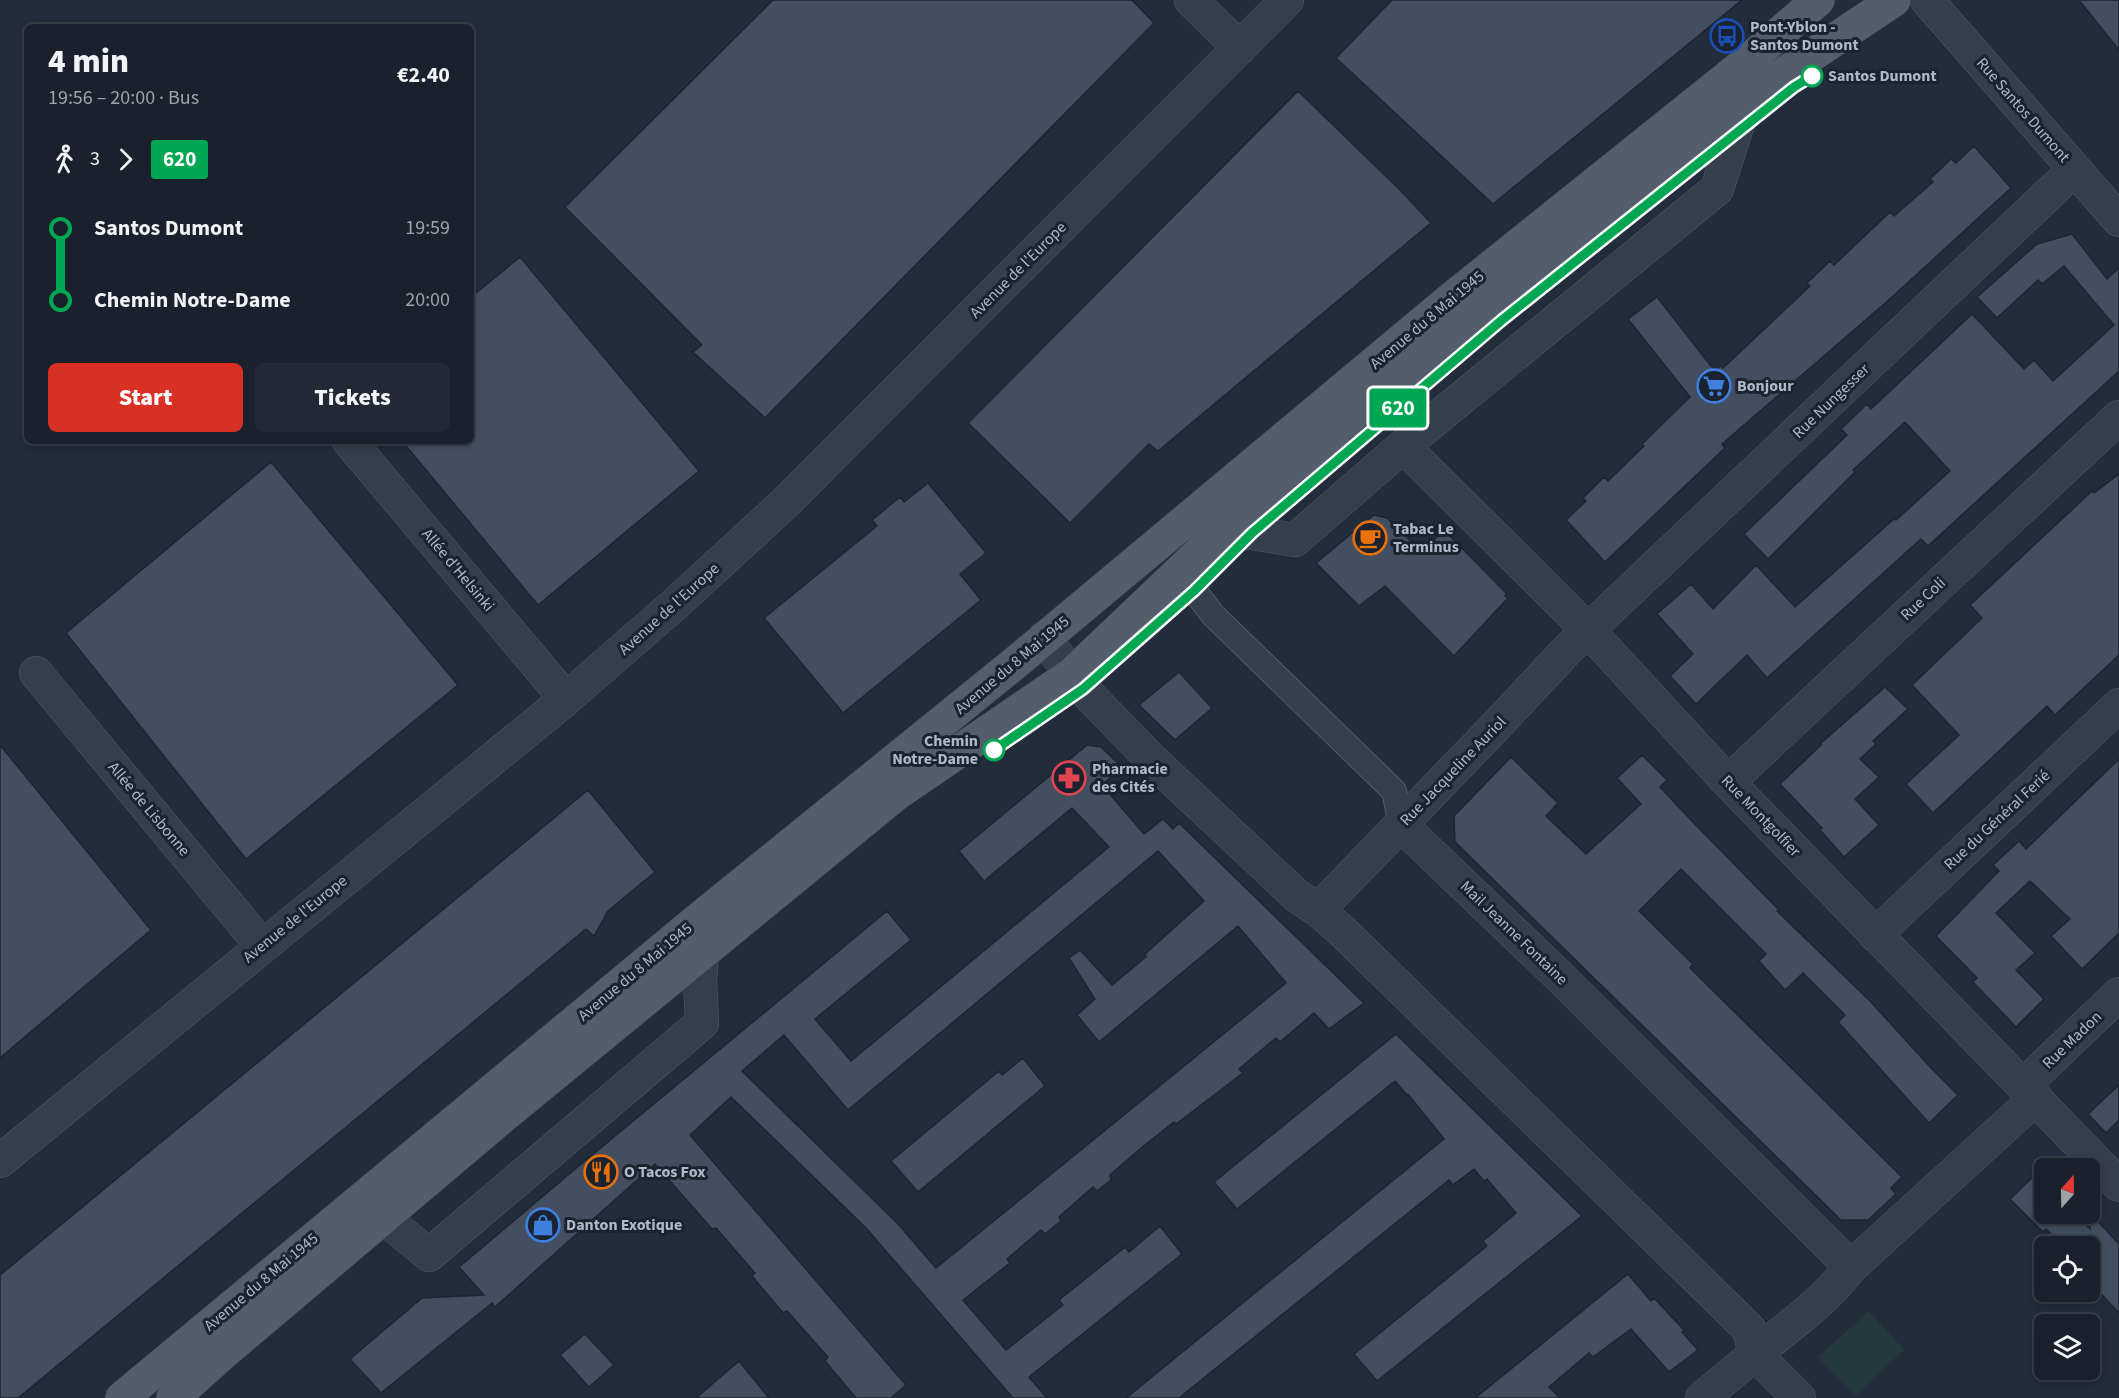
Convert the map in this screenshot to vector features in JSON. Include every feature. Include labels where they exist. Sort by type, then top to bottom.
[{"type":"main road","name":"Avenue du 8 Mai 1945","points":[[122,1398],[700,918],[1044,638],[1451,299],[1743,65],[1818,0]]},
{"type":"main road","name":"Avenue du 8 Mai 1945","points":[[173,1398],[383,1217],[895,795],[1077,682],[1130,617],[1253,502],[1533,268],[1746,99],[1894,0]]},
{"type":"street","points":[[1191,0],[1240,48]]},
{"type":"street","name":"Avenue de l'Europe","points":[[0,1161],[566,699],[675,604],[771,517],[1287,0]]},
{"type":"street","name":"Rue Santos Dumont","points":[[1926,0],[2119,220]]},
{"type":"street","points":[[1227,528],[1295,540],[1403,447],[1717,189],[1746,99]]},
{"type":"street","name":"Rue Nungesser","points":[[1588,632],[2074,170]]},
{"type":"street","name":"Rue Coli","points":[[1728,782],[2119,417]]},
{"type":"street","name":"Allée d'Helsinki","points":[[352,444],[566,699]]},
{"type":"street","name":"Rue Montgolfier","points":[[1403,447],[1588,632],[1728,782],[2119,1185]]},
{"type":"street","points":[[1194,591],[1213,615],[1394,790],[1401,825]]},
{"type":"street","name":"Rue Jacqueline Auriol","points":[[1318,910],[1568,649],[1588,632]]},
{"type":"street","points":[[1044,638],[1077,682],[1162,769],[1298,896],[1318,910],[1478,1062],[1735,1313],[1749,1329],[1755,1354],[1799,1398]]},
{"type":"street","name":"Allée de Lisbonne","points":[[36,673],[262,946]]},
{"type":"street","name":"Rue du Général Ferié","points":[[1875,935],[2119,705]]},
{"type":"street","name":"Mail Jeanne Fontaine","points":[[1401,825],[1560,977],[1851,1267]]},
{"type":"street","points":[[383,1217],[429,1255],[702,1023],[702,952]]},
{"type":"street","name":"Rue Madon","points":[[1702,1398],[1811,1308],[1842,1278],[2030,1091],[2119,994]]},
{"type":"green space","points":[[1869,1311],[1904,1350],[1856,1395],[1818,1357]]},
{"type":"building","points":[[773,0],[1132,0],[1154,23],[765,418],[693,352],[702,345],[565,207]]},
{"type":"building","points":[[1392,0],[1742,0],[1493,204],[1336,58]]},
{"type":"building","points":[[2079,0],[2119,0],[2119,50]]},
{"type":"building","points":[[1298,91],[1431,223],[1158,451],[1149,444],[1070,523],[968,423]]},
{"type":"building","points":[[1974,146],[2011,188],[1891,298],[1722,444],[1725,448],[1605,562],[1566,520],[1586,501],[1583,498],[1604,477],[1608,481],[1690,397],[1628,319],[1657,297],[1715,371],[1720,366],[1723,368],[1810,286],[1807,283],[1830,261],[1834,265],[1890,212],[1894,216],[1933,182],[1930,179],[1951,159],[1956,163]]},
{"type":"building","points":[[2072,234],[2107,279],[2119,268],[2119,371],[1928,546],[1921,539],[1767,678],[1747,655],[1696,704],[1670,676],[1693,654],[1657,614],[1691,584],[1713,609],[1756,565],[1795,607],[1950,471],[1905,422],[1853,470],[1855,472],[1768,559],[1744,534],[1847,435],[1841,429],[1867,404],[1871,409],[1972,314],[2024,369],[2034,360],[2053,381],[2114,325],[2064,266],[2042,284],[2038,280],[1997,318],[1977,297],[2037,244]]},
{"type":"building","points":[[520,257],[699,471],[538,605],[404,444],[474,444],[474,295]]},
{"type":"building","points":[[271,462],[458,685],[246,859],[66,633]]},
{"type":"building","points":[[2119,474],[2119,655],[2055,715],[2047,706],[1933,813],[1906,784],[1959,735],[1912,685],[1982,618],[1970,605],[2092,491],[2094,493]]},
{"type":"building","points":[[928,483],[986,553],[960,574],[981,600],[843,713],[764,618],[877,526],[872,520],[900,497],[904,502]]},
{"type":"building","points":[[1374,515],[1387,518],[1420,550],[1445,531],[1507,594],[1505,596],[1508,598],[1454,656],[1385,586],[1359,606],[1316,563]]},
{"type":"building","points":[[1179,672],[1212,708],[1175,740],[1139,705]]},
{"type":"building","points":[[1885,687],[1908,709],[1873,741],[1876,744],[1860,759],[1879,777],[1855,799],[1879,825],[1844,857],[1820,830],[1822,828],[1780,784],[1820,744]]},
{"type":"building","points":[[0,745],[151,930],[0,1058]]},
{"type":"building","points":[[1087,745],[1101,747],[1122,767],[1102,785],[1144,834],[1163,819],[1173,829],[1179,823],[1364,1003],[1329,1029],[1314,1013],[1280,1042],[1276,1038],[1239,1069],[1243,1073],[1141,1148],[1110,1175],[1111,1180],[1097,1191],[1093,1187],[1059,1217],[1061,1221],[1045,1234],[1041,1230],[1007,1259],[1010,1263],[963,1300],[1006,1350],[1063,1305],[1059,1300],[1125,1247],[1129,1252],[1160,1226],[1182,1254],[1029,1377],[1047,1398],[1013,1398],[866,1228],[731,1097],[690,1135],[906,1385],[891,1398],[856,1398],[825,1361],[828,1357],[787,1311],[783,1313],[752,1276],[755,1273],[716,1228],[712,1229],[655,1164],[495,1307],[492,1303],[381,1393],[350,1359],[422,1298],[484,1295],[459,1267],[887,911],[911,940],[815,1019],[851,1061],[1109,847],[1072,808],[984,881],[959,851]],"holes":[[[1158,851],[1204,901],[1145,954],[1146,957],[1112,985],[1080,950],[1069,958],[1095,999],[1077,1015],[1099,1042],[1238,926],[1286,983],[936,1268],[898,1224],[742,1071],[784,1035],[848,1110]]]},
{"type":"building","points":[[1642,755],[1667,780],[1660,787],[1779,910],[1777,911],[1870,1001],[1958,1095],[1929,1123],[1838,1022],[1845,1015],[1803,973],[1785,990],[1759,961],[1766,954],[1681,869],[1639,911],[1693,964],[1690,968],[1902,1177],[1891,1188],[1896,1194],[1868,1220],[1841,1220],[1455,842],[1454,816],[1511,757],[1558,803],[1546,816],[1586,854],[1641,804],[1617,778]]},
{"type":"building","points":[[2119,759],[2119,933],[2082,969],[2051,936],[2070,919],[2030,881],[1996,913],[2035,953],[2016,970],[2044,999],[2016,1027],[1973,982],[1977,978],[1936,936],[1999,871],[1993,865],[2019,841],[2026,849]]},
{"type":"building","points":[[588,790],[655,872],[608,911],[594,936],[586,929],[18,1398],[0,1398],[0,1275]]},
{"type":"building","points":[[1396,1034],[1582,1216],[1377,1381],[1354,1354],[1487,1246],[1483,1241],[1516,1213],[1487,1179],[1484,1181],[1474,1169],[1453,1185],[1449,1180],[1179,1398],[1126,1398],[1444,1139],[1395,1081],[1237,1209],[1214,1182]]},
{"type":"building","points":[[1023,1058],[1045,1086],[918,1192],[891,1161],[999,1071],[1002,1075]]},
{"type":"building","points":[[2119,1085],[2119,1120],[2106,1133],[2088,1114]]},
{"type":"building","points":[[2034,1176],[2034,1223],[2010,1199]]},
{"type":"building","points":[[2035,1224],[2085,1224],[2090,1229],[2090,1224],[2100,1224],[2119,1244],[2119,1313],[2100,1293],[2100,1236],[2053,1236],[2046,1229],[2043,1232]]},
{"type":"building","points":[[1628,1274],[1651,1301],[1654,1298],[1684,1330],[1682,1332],[1698,1350],[1669,1372],[1631,1329],[1593,1357],[1589,1353],[1549,1387],[1560,1398],[1475,1398]]},
{"type":"building","points":[[585,1334],[614,1365],[589,1387],[560,1355]]},
{"type":"building","points":[[739,1361],[769,1398],[696,1398]]},
{"type":"bus line","name":"620","points":[[994,750],[1083,689],[1194,591],[1252,533],[1502,320],[1794,87],[1812,76]]},
{"type":"place","name":"Pont-Yblon - Santos Dumont","points":[[1727,36]]},
{"type":"place","name":"Santos Dumont","points":[[1812,76]]},
{"type":"place","name":"Bonjour","points":[[1714,386]]},
{"type":"place","name":"Tabac Le Terminus","points":[[1370,538]]},
{"type":"place","name":"Chemin Notre-Dame","points":[[994,750]]},
{"type":"place","name":"Pharmacie des Cités","points":[[1069,778]]},
{"type":"place","name":"O Tacos Fox","points":[[601,1172]]},
{"type":"place","name":"Danton Exotique","points":[[543,1225]]}]
